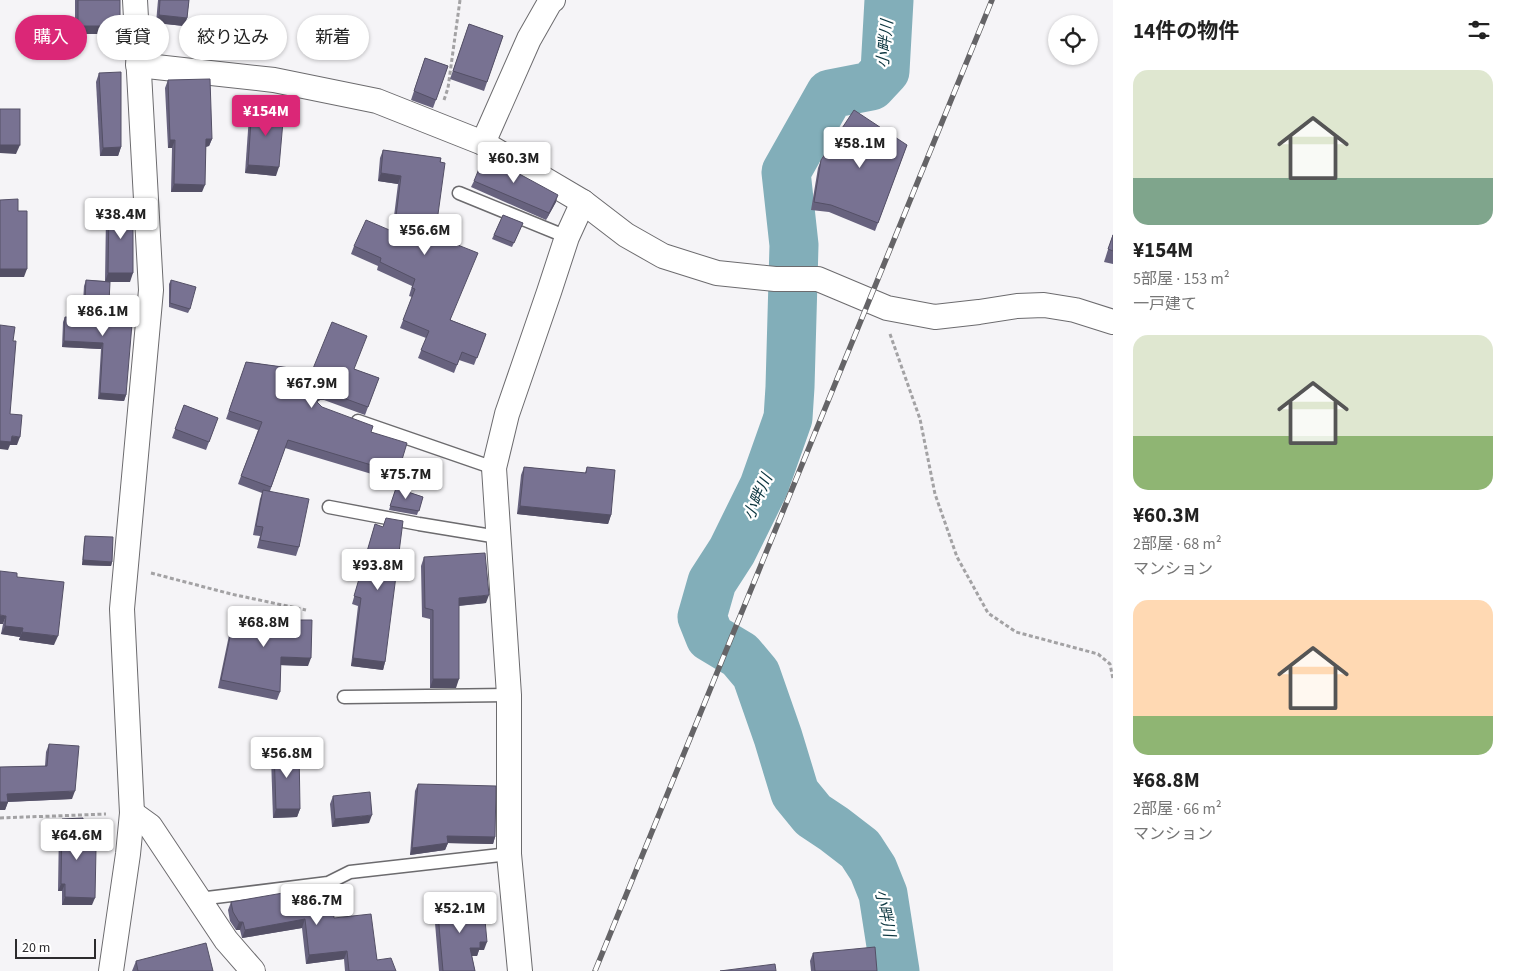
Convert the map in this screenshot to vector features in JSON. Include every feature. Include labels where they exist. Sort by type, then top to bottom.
[{"type":"street","points":[[111,971],[132,813],[122,609],[151,290],[134,0]]},
{"type":"street","points":[[483,143],[529,39],[553,0]]},
{"type":"street","points":[[138,65],[274,80],[377,102],[483,143],[583,202],[626,235],[663,256],[717,272],[775,279],[818,279],[887,308],[935,317],[1044,304],[1075,310],[1113,322]]},
{"type":"street","points":[[520,971],[510,854],[509,695],[494,468],[508,414],[567,237],[583,202]]},
{"type":"street","points":[[132,813],[150,826],[226,940],[253,971]]},
{"type":"lane","points":[[459,193],[567,237]]},
{"type":"lane","points":[[347,418],[494,468]]},
{"type":"lane","points":[[329,507],[498,537]]},
{"type":"lane","points":[[344,697],[509,695]]},
{"type":"lane","points":[[199,899],[328,883],[350,872],[510,854]]},
{"type":"path","points":[[436,125],[448,88],[460,0]]},
{"type":"path","points":[[887,308],[889,333],[920,420],[935,494],[957,557],[988,613],[1016,632],[1098,654],[1110,664],[1113,679]]},
{"type":"path","points":[[126,566],[231,594],[306,610]]},
{"type":"path","points":[[0,818],[132,813]]},
{"type":"building","points":[[78,0],[120,0],[120,15],[97,15],[97,26],[87,26],[87,15],[78,15]]},
{"type":"building","points":[[160,0],[189,0],[187,15],[179,15],[179,17],[159,15]]},
{"type":"building","points":[[469,24],[503,36],[487,82],[453,71]]},
{"type":"building","points":[[425,58],[448,66],[436,100],[414,91]]},
{"type":"building","points":[[121,72],[121,147],[103,148],[99,73]]},
{"type":"building","points":[[210,79],[212,139],[206,139],[205,185],[174,184],[175,140],[170,140],[168,80]]},
{"type":"building","points":[[252,107],[284,110],[279,167],[248,165]]},
{"type":"building","points":[[0,109],[20,109],[20,145],[0,145]]},
{"type":"building","points":[[854,110],[907,145],[878,223],[831,205],[814,202],[821,160]]},
{"type":"building","points":[[383,150],[441,158],[440,162],[445,163],[435,236],[478,253],[450,320],[486,334],[477,358],[462,352],[457,365],[421,350],[429,331],[403,320],[415,289],[412,288],[415,279],[380,262],[381,258],[354,246],[366,220],[394,232],[401,176],[381,173]]},
{"type":"building","points":[[485,154],[558,195],[549,213],[474,181]]},
{"type":"building","points":[[18,199],[18,211],[27,211],[27,269],[0,269],[0,200]]},
{"type":"building","points":[[109,207],[133,207],[133,273],[108,273]]},
{"type":"building","points":[[503,215],[523,223],[514,243],[494,235]]},
{"type":"building","points":[[1113,235],[1113,251],[1108,249]]},
{"type":"building","points":[[86,280],[110,282],[108,322],[132,324],[126,395],[100,393],[103,343],[64,341],[65,317],[84,318]]},
{"type":"building","points":[[171,280],[196,287],[190,309],[170,303]]},
{"type":"building","points":[[332,322],[367,336],[354,369],[379,378],[368,407],[327,392],[319,394],[317,402],[322,407],[373,426],[371,432],[407,443],[398,473],[288,440],[271,487],[241,476],[262,422],[229,411],[246,362],[312,371]]},
{"type":"building","points":[[0,325],[15,327],[13,341],[16,341],[10,414],[22,415],[20,437],[12,436],[11,442],[0,441]]},
{"type":"building","points":[[184,405],[218,418],[209,442],[175,429]]},
{"type":"building","points":[[524,467],[586,473],[587,467],[615,470],[611,515],[520,506]]},
{"type":"building","points":[[396,488],[423,497],[419,511],[390,506]]},
{"type":"building","points":[[263,490],[309,499],[299,547],[260,540],[263,527],[256,526]]},
{"type":"building","points":[[386,518],[403,521],[385,662],[353,658],[361,598],[354,596],[375,524],[383,527]]},
{"type":"building","points":[[85,536],[113,537],[112,562],[83,560]]},
{"type":"building","points":[[485,553],[489,595],[459,598],[459,679],[433,679],[433,610],[425,608],[424,557]]},
{"type":"building","points":[[0,571],[17,573],[17,577],[64,582],[58,636],[22,632],[23,628],[5,626],[6,616],[0,615]]},
{"type":"building","points":[[236,608],[293,620],[312,620],[311,658],[281,657],[280,692],[221,680]]},
{"type":"building","points":[[49,744],[79,746],[75,791],[7,794],[8,802],[0,802],[0,767],[47,766]]},
{"type":"building","points":[[299,748],[300,809],[276,809],[274,749]]},
{"type":"building","points":[[418,784],[496,786],[495,837],[447,836],[448,843],[412,848]]},
{"type":"building","points":[[370,792],[372,815],[335,819],[333,796]]},
{"type":"building","points":[[83,818],[83,849],[96,849],[95,898],[65,897],[65,884],[61,884],[62,819]]},
{"type":"building","points":[[331,888],[334,918],[371,914],[377,960],[391,958],[396,971],[349,971],[347,951],[309,955],[305,919],[245,930],[243,922],[239,922],[233,912],[231,902],[283,893]]},
{"type":"building","points":[[476,900],[477,920],[485,920],[487,942],[480,942],[480,948],[470,948],[475,971],[443,971],[437,903]]},
{"type":"building","points":[[206,943],[213,971],[138,971],[136,961]]},
{"type":"building","points":[[875,947],[877,971],[815,971],[813,953]]},
{"type":"building","points":[[775,964],[776,971],[720,971]]},
{"type":"waterway","name":"小畔川","points":[[889,0],[885,71],[871,86],[830,94],[786,172],[794,245],[788,418],[764,486],[732,551],[712,582],[702,617],[710,637],[740,655],[756,674],[795,793],[813,815],[860,849],[873,869],[883,894],[895,971]]},
{"type":"railway","points":[[595,971],[992,0]]}]
